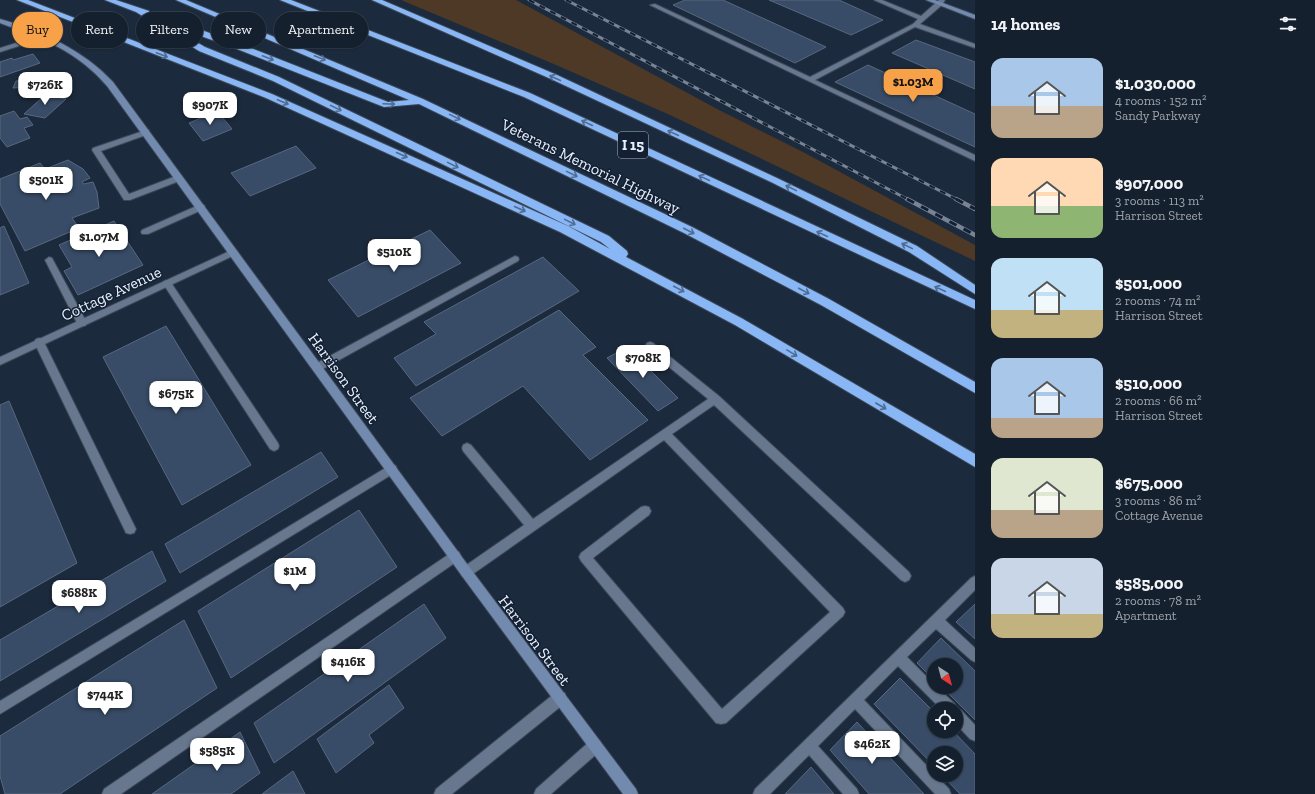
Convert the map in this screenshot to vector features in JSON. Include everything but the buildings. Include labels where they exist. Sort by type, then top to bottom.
[{"type":"highway","points":[[21,0],[269,96],[564,229],[740,322],[975,461]]},
{"type":"highway","points":[[109,0],[240,47],[387,105],[420,101]]},
{"type":"highway","name":"Veterans Memorial Highway","points":[[180,0],[420,101],[688,230],[826,302],[975,388]]},
{"type":"highway","name":"I 15","points":[[284,0],[527,95],[975,305]]},
{"type":"highway","points":[[376,0],[554,77],[783,185],[913,248],[975,290]]},
{"type":"highway","points":[[139,11],[202,50],[276,79],[605,239],[644,271]]},
{"type":"street","points":[[664,0],[653,5],[975,158]]},
{"type":"street","points":[[877,0],[922,19]]},
{"type":"street","points":[[929,0],[941,2],[975,17]]},
{"type":"street","points":[[810,80],[915,25],[941,2]]},
{"type":"street","name":"Harrison Street","points":[[0,21],[12,26]]},
{"type":"street","points":[[915,25],[975,46]]},
{"type":"street","points":[[0,50],[12,46]]},
{"type":"street","name":"Harrison Street","points":[[63,48],[82,57],[98,69],[122,98],[466,572],[631,794]]},
{"type":"street","points":[[146,132],[96,150],[127,198],[179,178]]},
{"type":"street","points":[[145,232],[201,207]]},
{"type":"street","name":"Cottage Avenue","points":[[0,360],[234,252]]},
{"type":"street","points":[[49,260],[82,323]]},
{"type":"street","points":[[318,367],[515,260]]},
{"type":"street","points":[[167,283],[274,446]]},
{"type":"street","points":[[39,342],[130,529]]},
{"type":"street","points":[[650,346],[715,399],[905,576]]},
{"type":"street","points":[[466,572],[531,525],[715,399]]},
{"type":"street","points":[[645,511],[586,557],[721,718],[838,612],[665,434]]},
{"type":"street","points":[[467,448],[531,525]]},
{"type":"street","points":[[0,708],[392,469]]},
{"type":"street","points":[[109,794],[455,556]]},
{"type":"street","points":[[760,794],[975,582]]},
{"type":"street","points":[[936,620],[975,656]]},
{"type":"street","points":[[898,658],[943,702]]},
{"type":"street","points":[[441,794],[560,698]]},
{"type":"street","points":[[855,700],[944,794]]},
{"type":"street","points":[[963,722],[975,734]]},
{"type":"street","points":[[809,745],[852,794]]},
{"type":"street","points":[[541,794],[595,746]]},
{"type":"shaded area","points":[[401,0],[516,0],[719,110],[805,153],[975,245],[975,261],[670,115]]},
{"type":"railway","points":[[529,0],[909,200]]},
{"type":"railway","points":[[566,0],[958,200]]},
{"type":"railway","points":[[907,199],[975,235]]},
{"type":"railway","points":[[956,199],[975,209]]}]
